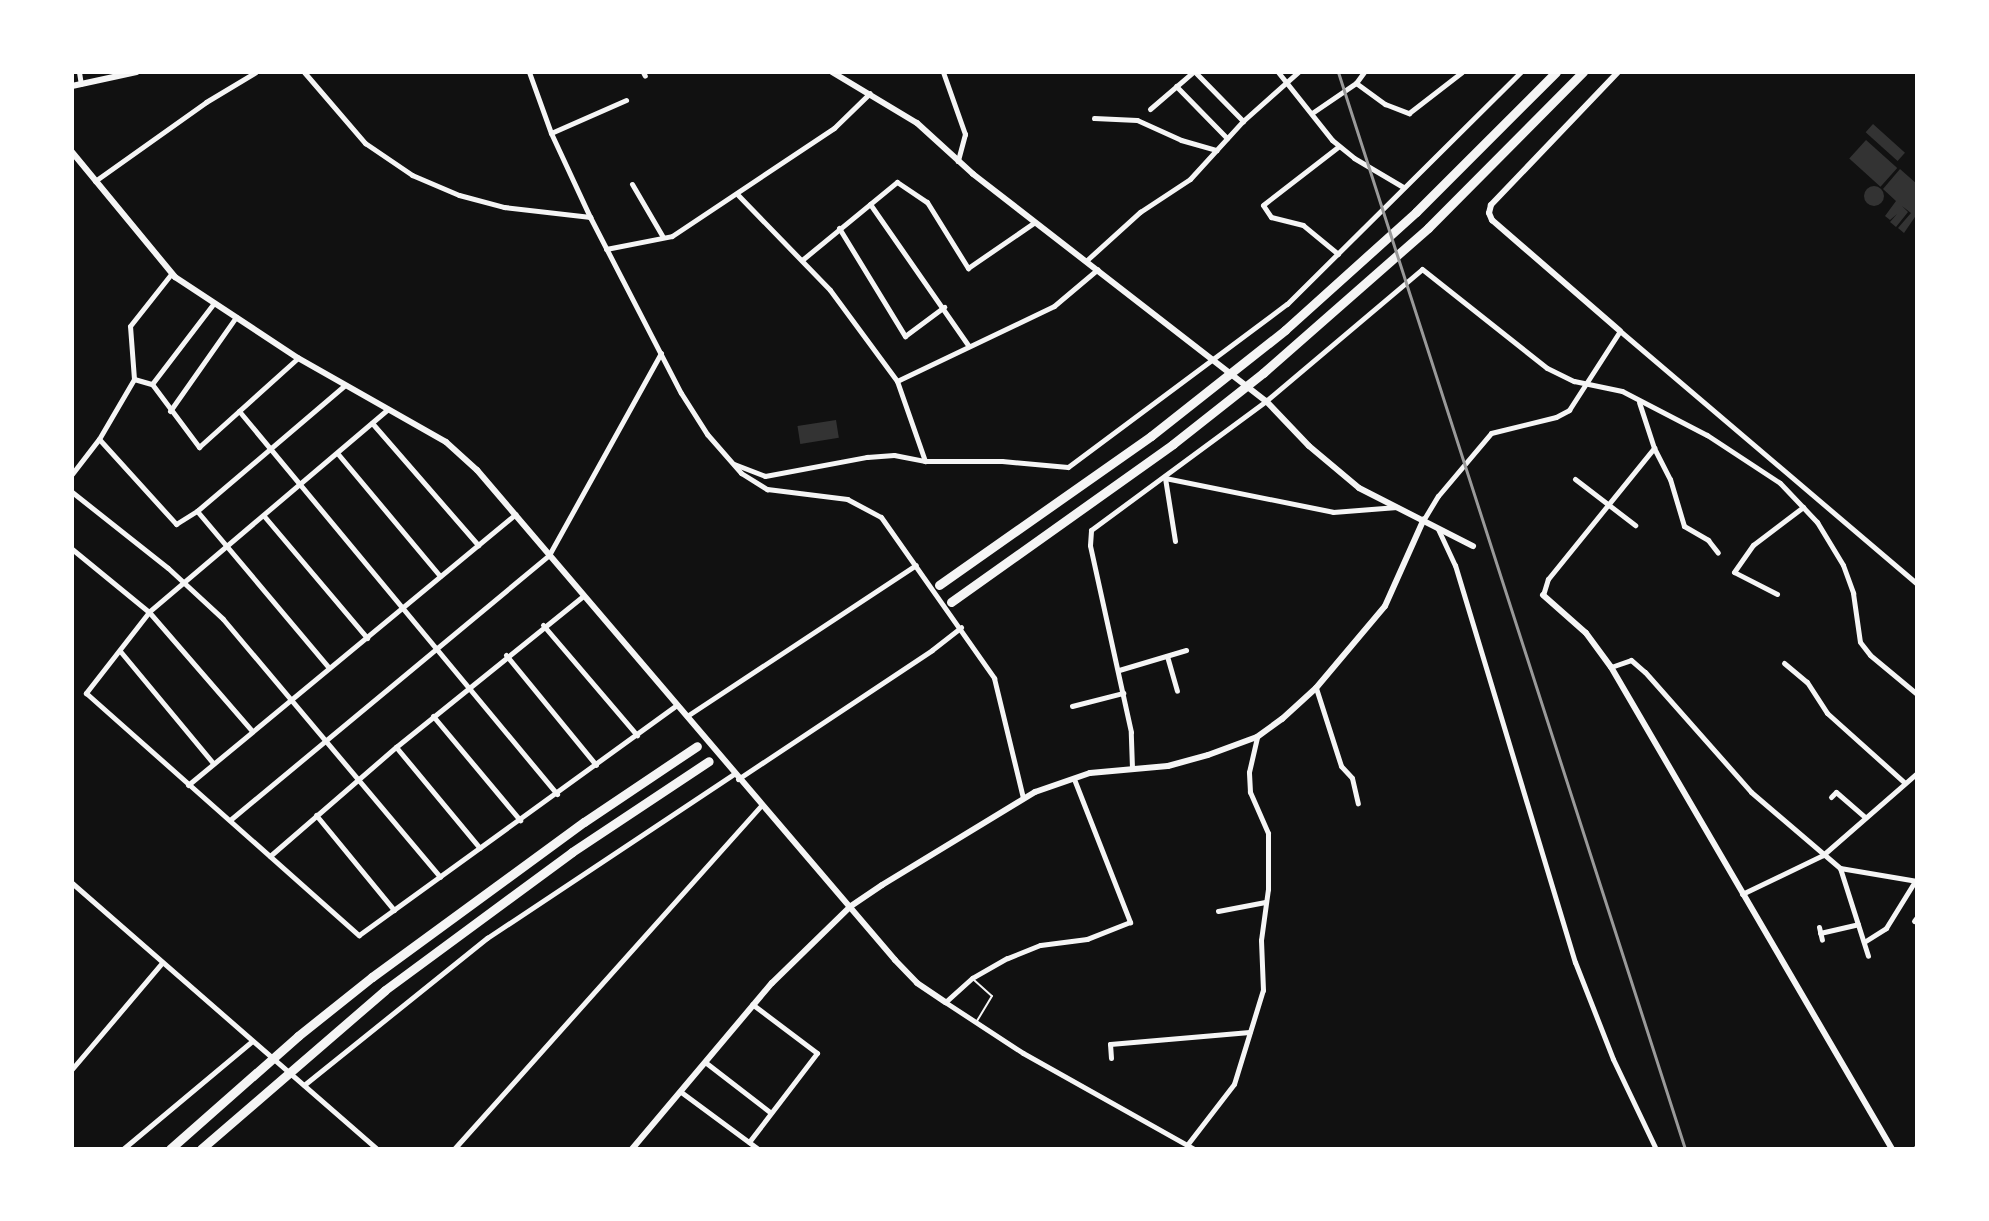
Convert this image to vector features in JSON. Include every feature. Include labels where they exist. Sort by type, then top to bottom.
[{"type":"highway","points":[[939,585],[1151,436],[1247,361],[1416,212],[1556,72]]},
{"type":"highway","points":[[951,602],[1173,444],[1263,373],[1428,228],[1583,72]]},
{"type":"highway","points":[[170,1149],[298,1036],[384,967],[584,822],[697,746]]},
{"type":"highway","points":[[201,1149],[310,1051],[385,990],[572,852],[709,761]]},
{"type":"street","points":[[79,72],[81,84]]},
{"type":"street","points":[[72,86],[137,72]]},
{"type":"street","points":[[94,182],[206,102],[256,72]]},
{"type":"street","points":[[304,72],[365,143],[412,175],[459,195],[504,207],[590,217]]},
{"type":"street","points":[[529,72],[551,133],[590,217],[707,434],[749,479],[780,494],[820,495],[866,506],[881,517],[953,615],[994,678],[1023,798]]},
{"type":"street","points":[[832,72],[917,123],[958,161],[1266,401],[1309,446],[1359,488],[1473,546]]},
{"type":"street","points":[[943,72],[960,110],[965,134],[958,161]]},
{"type":"street","points":[[1150,109],[1194,72],[1243,121]]},
{"type":"street","points":[[1278,72],[1339,146],[1403,187]]},
{"type":"street","points":[[1087,260],[1140,212],[1190,179],[1243,121],[1298,72]]},
{"type":"street","points":[[1312,113],[1356,83],[1364,72]]},
{"type":"street","points":[[1356,83],[1385,104],[1409,113],[1462,72]]},
{"type":"street","points":[[732,463],[765,476],[894,455],[925,461],[1002,461],[1068,467],[1287,304],[1521,72]]},
{"type":"street","points":[[1618,72],[1491,205],[1489,213],[1492,220],[1917,584]]},
{"type":"street","points":[[1176,86],[1227,138]]},
{"type":"street","points":[[606,249],[672,236],[738,195],[834,128],[871,93]]},
{"type":"street","points":[[551,133],[626,100]]},
{"type":"street","points":[[1094,118],[1137,120],[1181,140],[1217,150]]},
{"type":"street","points":[[1338,254],[1303,225],[1271,217],[1263,205],[1339,146]]},
{"type":"street","points":[[72,152],[171,274],[298,358],[446,442],[477,470],[736,777],[904,970],[945,1002],[1023,1053],[1194,1149]]},
{"type":"street","points":[[802,260],[897,182],[927,202],[968,268],[1036,221]]},
{"type":"street","points":[[632,184],[663,237]]},
{"type":"street","points":[[738,195],[830,290],[897,381],[925,461]]},
{"type":"street","points":[[870,204],[968,345]]},
{"type":"street","points":[[839,228],[905,336],[944,307]]},
{"type":"street","points":[[897,381],[1054,306],[1099,268]]},
{"type":"street","points":[[1132,768],[1131,732],[1090,545],[1091,530],[1266,401],[1422,269],[1547,368],[1587,383],[1622,391],[1707,435],[1780,483],[1817,522],[1843,565],[1853,593],[1860,642],[1870,655],[1917,694]]},
{"type":"street","points":[[72,474],[99,439],[134,379],[130,326],[171,274]]},
{"type":"street","points":[[152,384],[214,303]]},
{"type":"street","points":[[170,412],[236,317]]},
{"type":"street","points":[[632,1149],[752,1004],[851,906],[1023,798],[1073,778],[1177,764],[1257,737],[1316,688],[1385,606],[1424,519],[1438,496],[1484,438],[1500,428],[1564,413],[1620,331]]},
{"type":"street","points":[[230,820],[549,555],[661,353]]},
{"type":"street","points":[[134,379],[152,384],[199,447],[298,358]]},
{"type":"street","points":[[99,439],[176,524],[197,511],[345,385]]},
{"type":"street","points":[[1639,402],[1654,448],[1670,479],[1684,526],[1708,540],[1718,553]]},
{"type":"street","points":[[389,409],[186,584],[149,612],[86,693],[359,935],[677,705]]},
{"type":"street","points":[[239,411],[557,794]]},
{"type":"street","points":[[372,423],[478,545]]},
{"type":"street","points":[[1654,448],[1548,579],[1543,595],[1586,633],[1611,667],[1741,895],[1892,1149]]},
{"type":"street","points":[[338,454],[440,576]]},
{"type":"street","points":[[1780,483],[1787,472]]},
{"type":"street","points":[[1165,478],[1333,512],[1397,506]]},
{"type":"street","points":[[1165,478],[1175,541]]},
{"type":"street","points":[[1575,479],[1635,525]]},
{"type":"street","points":[[72,492],[186,584],[223,619],[440,877]]},
{"type":"street","points":[[1777,594],[1734,572],[1753,545],[1803,507]]},
{"type":"street","points":[[197,511],[329,668]]},
{"type":"street","points":[[188,785],[516,514]]},
{"type":"street","points":[[264,516],[367,638]]},
{"type":"street","points":[[1437,528],[1455,565],[1575,962],[1613,1059],[1656,1149]]},
{"type":"street","points":[[72,549],[149,612],[252,731]]},
{"type":"street","points":[[687,716],[916,565]]},
{"type":"street","points":[[270,856],[506,655],[583,596]]},
{"type":"street","points":[[543,625],[637,735]]},
{"type":"street","points":[[302,1083],[487,938],[925,655],[961,627]]},
{"type":"street","points":[[1119,670],[1186,650]]},
{"type":"street","points":[[120,651],[213,763]]},
{"type":"street","points":[[506,655],[596,765]]},
{"type":"street","points":[[1167,656],[1177,691]]},
{"type":"street","points":[[1611,667],[1631,660],[1645,672],[1751,792],[1840,868],[1916,881],[1886,928],[1864,942]]},
{"type":"street","points":[[1784,663],[1807,682],[1827,713],[1904,782]]},
{"type":"street","points":[[1316,688],[1341,766],[1352,778],[1358,803]]},
{"type":"street","points":[[1072,706],[1123,693]]},
{"type":"street","points":[[433,716],[520,820]]},
{"type":"street","points":[[1187,1145],[1234,1084],[1263,990],[1268,833],[1250,792],[1249,772],[1257,737]]},
{"type":"street","points":[[396,747],[480,848]]},
{"type":"street","points":[[1741,895],[1823,855],[1917,773]]},
{"type":"street","points":[[945,1002],[972,978],[1007,958],[1040,945],[1087,939],[1130,922],[1073,778]]},
{"type":"street","points":[[1831,797],[1836,792],[1865,817]]},
{"type":"street","points":[[454,1149],[762,805]]},
{"type":"street","points":[[316,815],[394,910]]},
{"type":"street","points":[[1840,868],[1868,956]]},
{"type":"street","points":[[72,883],[377,1149]]},
{"type":"street","points":[[1218,911],[1265,902]]},
{"type":"street","points":[[1822,940],[1819,930],[1858,924]]},
{"type":"street","points":[[72,1069],[162,963]]},
{"type":"street","points":[[749,1142],[817,1053],[752,1004]]},
{"type":"street","points":[[1111,1058],[1110,1044],[1249,1032]]},
{"type":"street","points":[[123,1149],[252,1041]]},
{"type":"street","points":[[705,1062],[771,1113]]},
{"type":"street","points":[[681,1092],[758,1149]]},
{"type":"lane","points":[[972,978],[992,996],[976,1022]]},
{"type":"shaded area","points":[[1873,124],[1905,153],[1898,161],[1866,132]]},
{"type":"shaded area","points":[[1866,140],[1897,168],[1880,187],[1849,159]]},
{"type":"shaded area","points":[[1900,169],[1917,184],[1917,214],[1904,233],[1898,228],[1911,213],[1902,206],[1908,212],[1896,227],[1890,222],[1897,214],[1890,220],[1885,216],[1896,201],[1883,189]]},
{"type":"shaded area","points":[[1874,186],[1881,189],[1884,196],[1881,203],[1874,206],[1867,203],[1864,196],[1867,189]]},
{"type":"shaded area","points":[[836,420],[839,438],[800,444],[797,426]]},
{"type":"railway","points":[[1338,72],[1685,1149]]}]
